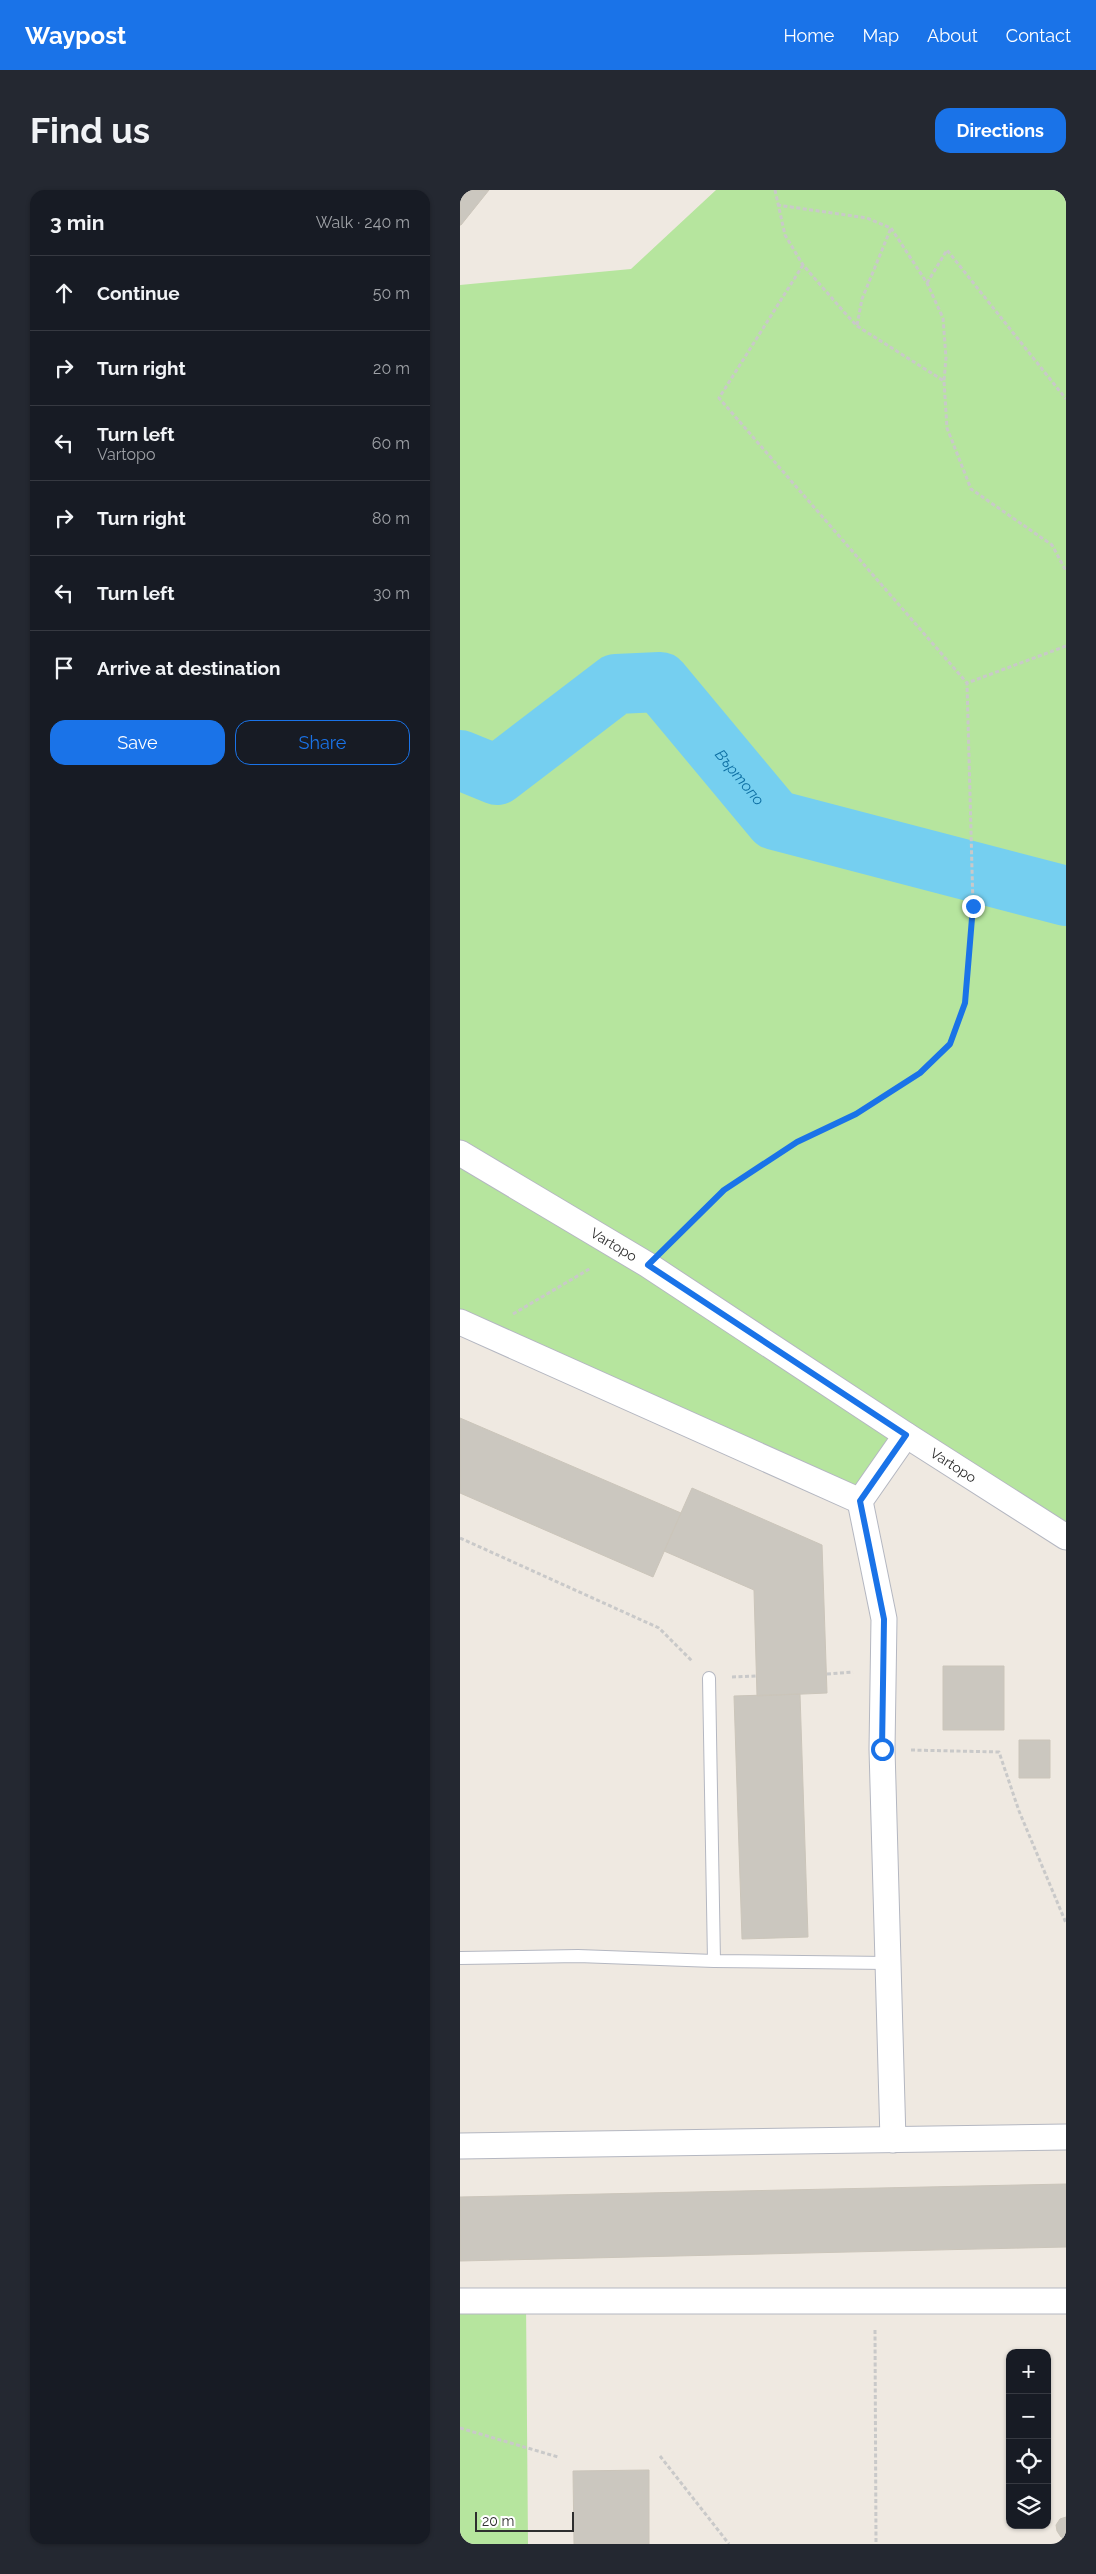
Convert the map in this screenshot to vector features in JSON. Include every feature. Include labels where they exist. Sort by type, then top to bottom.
[{"type":"street","name":"Vartopo","points":[[460,1154],[648,1265],[906,1435],[1066,1537]]},
{"type":"street","points":[[460,1322],[860,1501]]},
{"type":"street","points":[[893,2140],[882,1749],[884,1619],[860,1501],[906,1435]]},
{"type":"street","points":[[460,2146],[1066,2137]]},
{"type":"street","points":[[460,2301],[1066,2301]]},
{"type":"lane","points":[[708,1678],[714,1961]]},
{"type":"lane","points":[[460,1958],[578,1956],[714,1961],[887,1963]]},
{"type":"path","points":[[774,190],[785,235],[803,265],[857,326],[944,381]]},
{"type":"path","points":[[777,205],[867,218],[891,228],[927,283],[943,318],[946,358],[944,381],[947,428],[971,490],[1052,545],[1066,571]]},
{"type":"path","points":[[857,326],[862,299],[891,228]]},
{"type":"path","points":[[927,283],[947,250],[1066,399]]},
{"type":"path","points":[[648,1265],[724,1190],[797,1142],[856,1114],[920,1073],[950,1044],[965,1003],[973,906],[967,683],[719,398],[803,265]]},
{"type":"path","points":[[967,683],[1066,646]]},
{"type":"path","points":[[483,1332],[588,1268],[598,1267]]},
{"type":"path","points":[[460,1538],[659,1628],[708,1678]]},
{"type":"path","points":[[882,1749],[998,1752],[1066,1923]]},
{"type":"path","points":[[875,2301],[876,2544]]},
{"type":"path","points":[[460,2428],[558,2457]]},
{"type":"path","points":[[660,2456],[729,2544]]},
{"type":"green space","points":[[716,190],[1066,190],[1066,1537],[906,1435],[860,1501],[460,1322],[460,285],[631,269]]},
{"type":"green space","points":[[460,2301],[526,2301],[528,2544],[460,2544]]},
{"type":"building","points":[[460,190],[489,190],[461,225],[460,225]]},
{"type":"building","points":[[460,1418],[681,1513],[653,1577],[460,1493]]},
{"type":"building","points":[[692,1488],[822,1545],[827,1693],[757,1696],[754,1590],[664,1551]]},
{"type":"building","points":[[943,1666],[1004,1666],[1004,1730],[943,1730]]},
{"type":"building","points":[[800,1694],[808,1937],[742,1939],[734,1696]]},
{"type":"building","points":[[1019,1740],[1050,1740],[1050,1778],[1019,1778]]},
{"type":"building","points":[[1066,2184],[1066,2247],[460,2261],[460,2197]]},
{"type":"building","points":[[649,2470],[649,2544],[574,2544],[573,2471]]},
{"type":"building","points":[[1066,2517],[1066,2538],[1061,2537],[1056,2525],[1060,2519]]},
{"type":"waterway","name":"Въртопо","points":[[460,760],[497,775],[616,684],[660,682],[775,820],[1066,896]]},
{"type":"route","points":[[882,1749],[884,1619],[860,1501],[906,1435],[648,1265],[724,1190],[797,1142],[856,1114],[920,1073],[950,1044],[965,1003],[973,906]]}]
